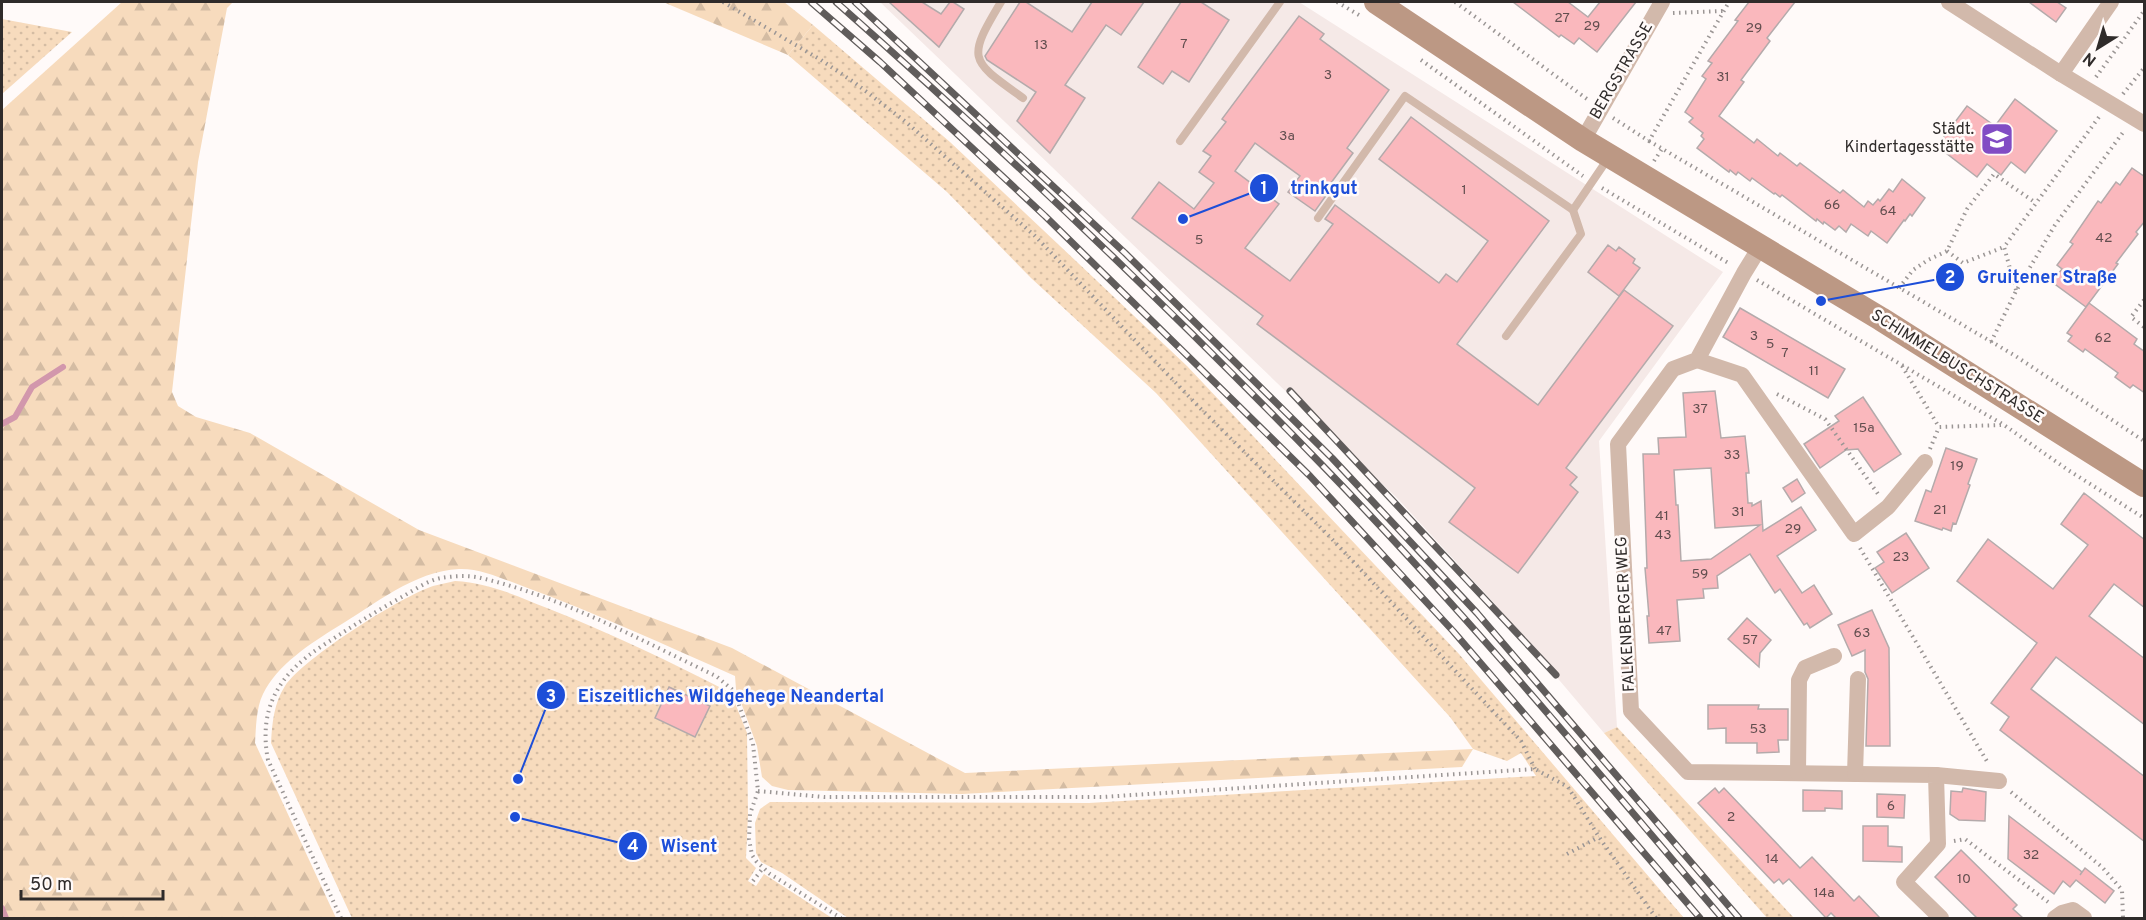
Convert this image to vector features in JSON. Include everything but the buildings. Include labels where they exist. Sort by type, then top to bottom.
[{"type":"main road","name":"SCHIMMELBUSCHSTRASSE","points":[[1369,10],[1582,141],[1881,319],[2145,485]]},
{"type":"street","points":[[1949,2],[2086,90],[2139,121]]},
{"type":"street","points":[[2061,74],[2111,2]]},
{"type":"street","name":"BERGSTRASSE","points":[[1582,141],[1658,8]]},
{"type":"street","points":[[1760,247],[1697,360],[1742,375],[1854,534],[1888,507],[1925,462]]},
{"type":"street","name":"FALKENBERGER WEG","points":[[1697,360],[1673,369],[1618,444],[1631,711],[1688,771],[1935,775],[1999,780]]},
{"type":"street","points":[[1798,773],[1799,680],[1805,668],[1834,656]]},
{"type":"street","points":[[1855,774],[1858,679]]},
{"type":"street","points":[[1935,775],[1938,844],[1904,882],[1941,918]]},
{"type":"street","points":[[2058,916],[2073,910],[2084,918]]},
{"type":"lane","points":[[1001,2],[979,42],[979,61],[990,74],[1023,98]]},
{"type":"lane","points":[[1180,141],[1280,2]]},
{"type":"lane","points":[[1318,218],[1405,96],[1573,210],[1581,234],[1506,336]]},
{"type":"lane","points":[[1573,210],[1609,157]]},
{"type":"path","points":[[723,2],[855,82],[906,122],[1035,236],[1198,406],[1331,538],[1521,741],[1535,769]]},
{"type":"path","points":[[1337,2],[1369,10]]},
{"type":"path","points":[[1455,2],[1601,110],[1649,141],[1991,342],[2145,441]]},
{"type":"path","points":[[1649,141],[1729,2]]},
{"type":"path","points":[[1658,8],[1723,11]]},
{"type":"path","points":[[2086,90],[2145,11]]},
{"type":"path","points":[[1418,58],[1592,182],[2004,425],[2068,470],[2145,518]]},
{"type":"path","points":[[1947,251],[1963,263],[2004,247],[2111,105],[2145,68]]},
{"type":"path","points":[[1991,342],[2016,291],[2055,225],[2139,121]]},
{"type":"path","points":[[1899,288],[1914,270],[1947,251],[1967,209],[1994,174],[2036,203]]},
{"type":"path","points":[[2004,247],[2016,291]]},
{"type":"path","points":[[2145,300],[2131,317],[2145,327]]},
{"type":"path","points":[[1902,365],[1939,427],[2004,425]]},
{"type":"path","points":[[1773,392],[1825,419],[1888,507]]},
{"type":"path","points":[[1854,534],[1863,557],[1999,780],[2102,867],[2122,890],[2123,918]]},
{"type":"path","points":[[341,918],[268,760],[264,742],[268,708],[282,682],[318,649],[359,621],[424,585],[440,578],[458,576],[480,577],[572,609],[716,676],[734,690],[753,744],[758,791],[750,814],[749,839],[752,855],[763,868],[841,918]]},
{"type":"path","points":[[758,791],[824,797],[1102,796],[1535,769],[1568,787],[1599,837],[1656,918]]},
{"type":"path","points":[[1567,854],[1599,837]]},
{"type":"path","points":[[1938,844],[1965,839],[2058,916]]},
{"type":"path","points":[[753,881],[763,868]]},
{"type":"shaded area","points":[[880,2],[1299,2],[1723,272],[1599,441],[1617,727],[1604,733],[1493,602],[1397,498]]},
{"type":"green space","points":[[122,2],[233,2],[227,8],[198,162],[172,392],[178,406],[196,417],[250,433],[419,530],[732,648],[965,773],[1473,749],[1462,767],[962,794],[788,790],[772,786],[762,777],[757,746],[736,689],[735,676],[552,597],[484,572],[459,569],[442,571],[410,582],[316,640],[286,664],[269,683],[259,705],[255,743],[336,918],[5,918],[2,905],[2,110]]},
{"type":"green space","points":[[663,2],[784,2],[813,25],[788,55]]},
{"type":"green space","points":[[2,19],[72,32],[2,94]]},
{"type":"green space","points":[[813,25],[950,142],[1187,366],[1459,654],[1684,918],[848,918],[782,873],[761,862],[756,853],[755,823],[760,809],[770,802],[1089,803],[1536,776],[1521,753],[1507,761],[1473,749],[1450,717],[1156,393],[1031,278],[947,192],[788,55]]},
{"type":"green space","points":[[455,581],[491,587],[594,627],[731,693],[747,733],[746,858],[756,868],[748,881],[756,886],[764,874],[832,918],[352,918],[271,743],[276,706],[285,686],[295,674],[331,645],[418,592]]},
{"type":"green space","points":[[1617,727],[1794,918],[1767,918],[1604,733]]},
{"type":"waterway","points":[[2,424],[15,417],[32,387],[63,367]]},
{"type":"waterway","points":[[2,908],[6,918]]},
{"type":"railway","points":[[811,2],[880,62],[1045,216],[1310,476],[1453,631],[1700,918]]},
{"type":"railway","points":[[836,2],[1084,229],[1205,346],[1323,466],[1476,632],[1722,918]]},
{"type":"railway","points":[[855,2],[1125,253],[1332,458],[1477,613],[1739,918]]},
{"type":"railway","points":[[1290,391],[1556,675]]},
{"type":"place","name":"Städt. Kindertagesstätte","points":[[1997,139]]},
{"type":"place","name":"trinkgut","points":[[1183,219]]},
{"type":"place","name":"Gruitener Straße","points":[[1821,301]]},
{"type":"place","name":"Eiszeitliches Wildgehege Neandertal","points":[[518,779]]},
{"type":"place","name":"Wisent","points":[[515,817]]}]
